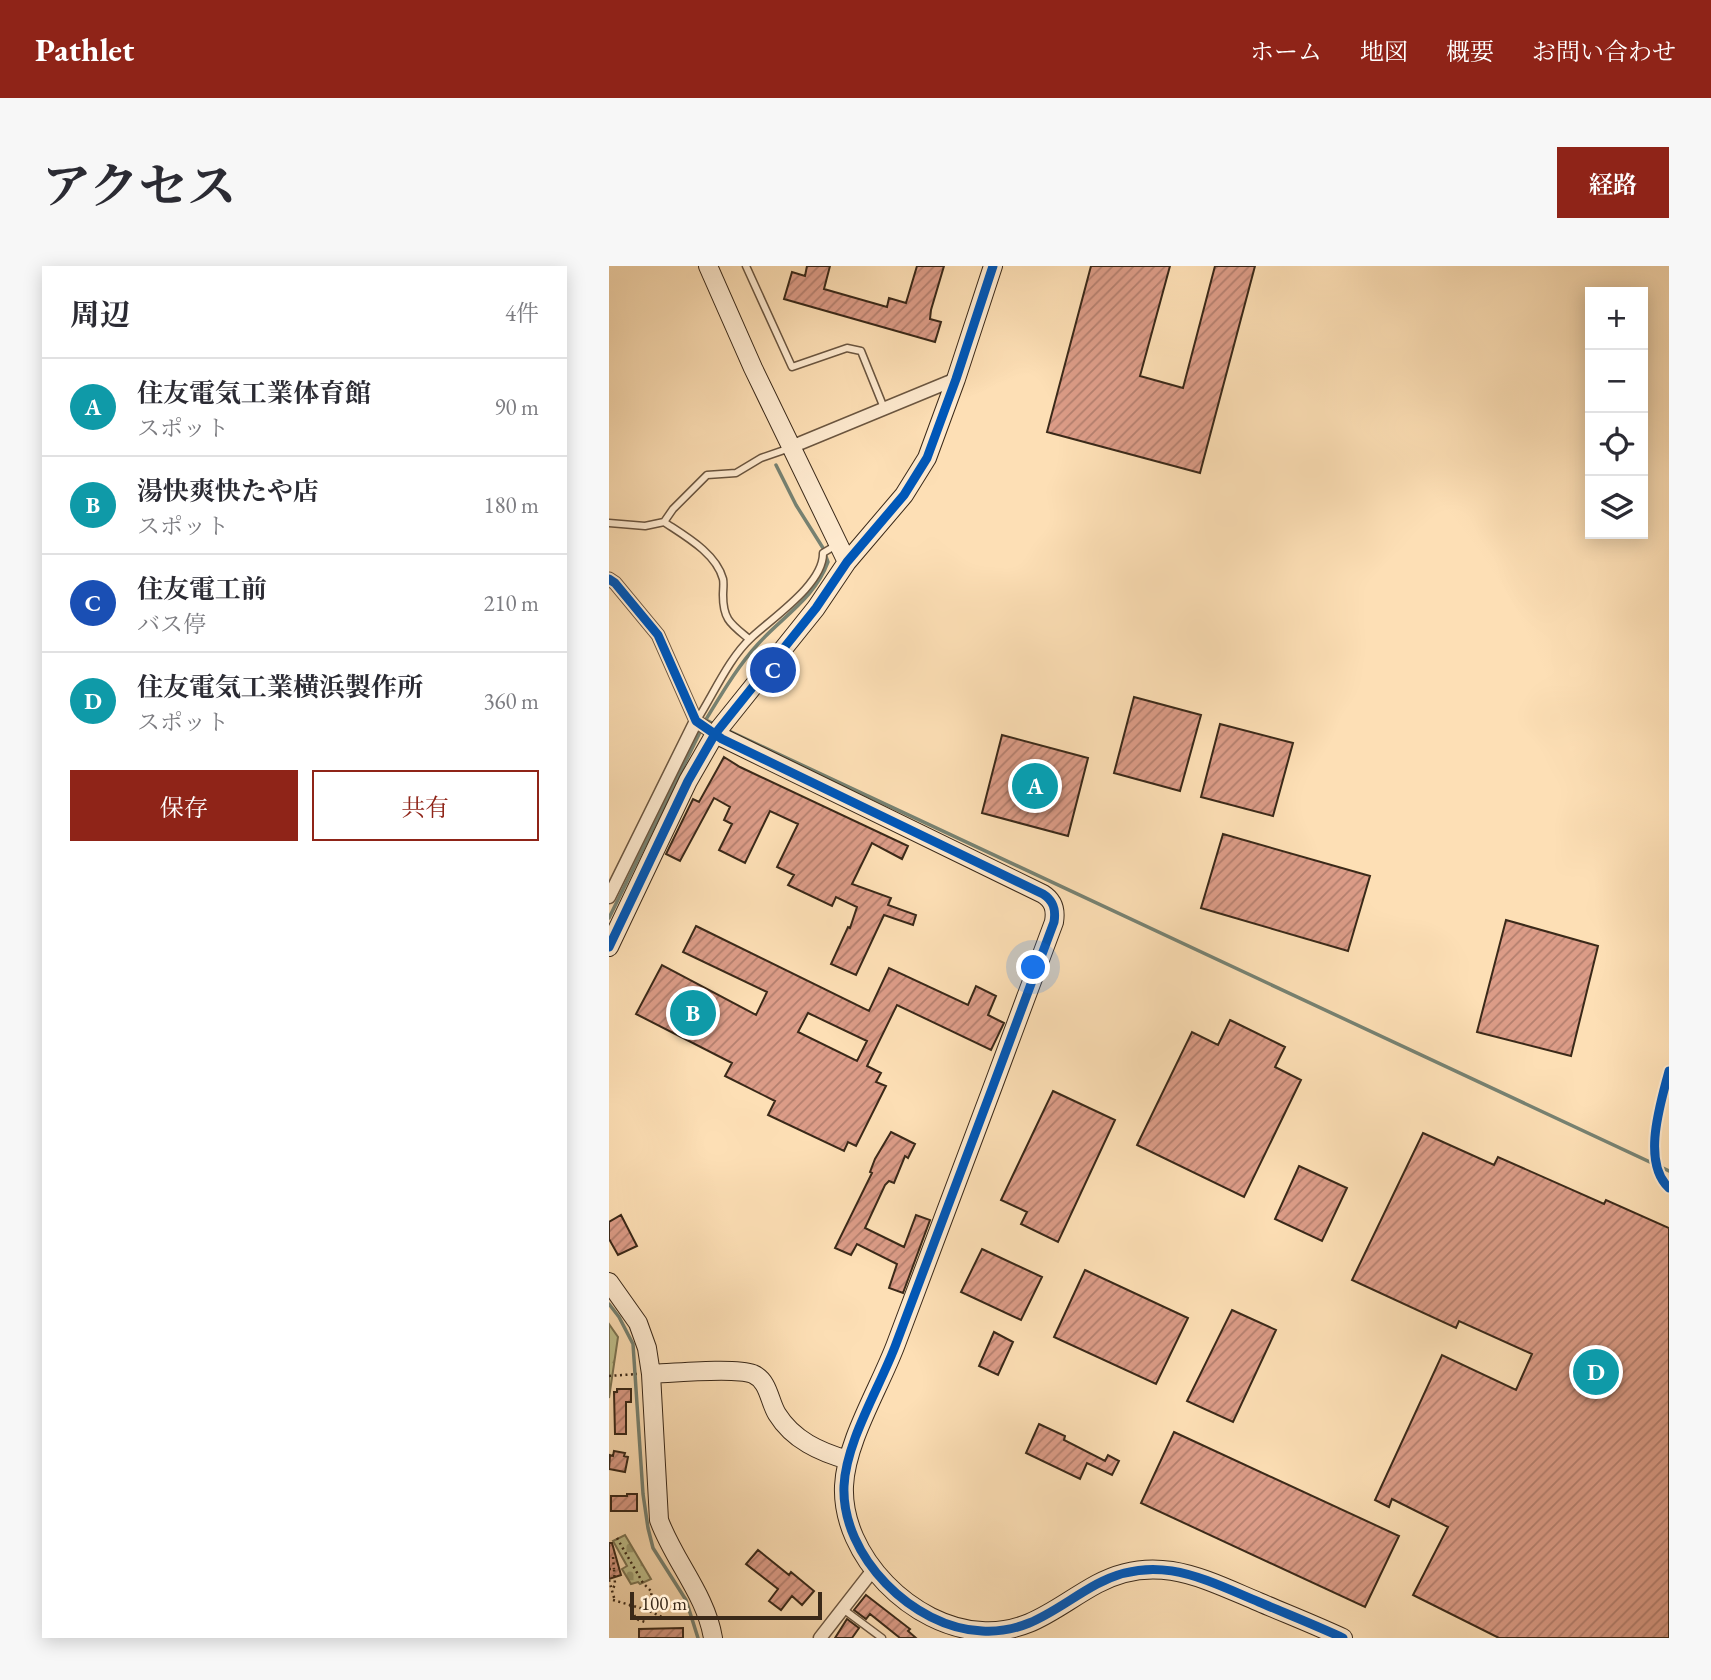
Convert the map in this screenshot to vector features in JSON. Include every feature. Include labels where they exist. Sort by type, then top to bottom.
[{"type":"street","points":[[708,266],[753,368],[847,562]]},
{"type":"street","points":[[609,897],[708,727],[732,711],[816,608],[847,562],[904,495],[927,458],[993,266]]},
{"type":"street","points":[[791,447],[956,379]]},
{"type":"street","points":[[609,579],[658,635],[708,727],[1043,894],[1054,907],[1054,922],[1020,1014],[886,1371],[848,1460],[844,1485],[846,1512],[853,1538],[873,1570],[894,1590],[932,1618],[971,1630],[996,1631],[1024,1625],[1049,1615],[1098,1584],[1120,1574],[1161,1569],[1199,1577],[1343,1638]]},
{"type":"street","points":[[609,947],[688,781],[708,727]]},
{"type":"street","points":[[609,1282],[638,1323],[647,1348],[645,1374],[659,1520],[665,1537],[708,1614],[713,1638]]},
{"type":"street","points":[[645,1374],[737,1371],[751,1373],[765,1384],[779,1416],[792,1431],[820,1452],[848,1460]]},
{"type":"street","points":[[820,1638],[873,1570]]},
{"type":"lane","points":[[746,266],[792,367],[847,348],[861,351],[884,408]]},
{"type":"lane","points":[[609,523],[645,526],[664,522],[673,509],[707,475],[737,473],[761,458],[791,447]]},
{"type":"lane","points":[[664,522],[694,542],[712,559],[723,579],[723,606],[727,621],[749,639]]},
{"type":"lane","points":[[708,727],[749,639],[786,608],[814,577],[823,562],[823,553],[838,544]]},
{"type":"lane","points":[[843,1609],[882,1638]]},
{"type":"path","points":[[1661,1102],[1669,1071]]},
{"type":"path","points":[[1661,1102],[1669,1085]]},
{"type":"path","points":[[609,1376],[645,1374]]},
{"type":"path","points":[[617,1538],[643,1583],[652,1592],[647,1610]]},
{"type":"path","points":[[613,1558],[613,1588]]},
{"type":"path","points":[[609,1569],[614,1569]]},
{"type":"path","points":[[609,1580],[614,1601],[662,1617]]},
{"type":"path","points":[[631,1605],[636,1619],[645,1622]]},
{"type":"green space","points":[[609,1324],[618,1337],[609,1398]]},
{"type":"green space","points":[[625,1535],[651,1579],[640,1584],[631,1584],[622,1569],[627,1566],[613,1541]]},
{"type":"building","points":[[807,266],[830,266],[824,289],[887,307],[889,298],[906,303],[917,266],[944,266],[931,310],[930,319],[941,322],[935,342],[784,299],[792,272],[805,276]]},
{"type":"building","points":[[1091,266],[1170,266],[1140,376],[1183,388],[1215,266],[1255,266],[1200,473],[1047,432]]},
{"type":"building","points":[[1134,697],[1201,715],[1180,791],[1114,773]]},
{"type":"building","points":[[1220,724],[1293,743],[1273,816],[1201,797]]},
{"type":"building","points":[[1002,735],[1088,758],[1068,836],[982,813]]},
{"type":"building","points":[[724,757],[908,846],[902,859],[872,843],[852,884],[891,898],[888,905],[916,915],[913,925],[884,915],[856,975],[831,964],[848,927],[850,928],[857,907],[836,897],[832,906],[788,885],[794,875],[777,867],[798,824],[770,811],[745,863],[719,850],[732,824],[724,820],[730,807],[714,798],[680,861],[666,854],[693,799],[699,802]]},
{"type":"building","points":[[1223,834],[1370,876],[1348,951],[1201,908]]},
{"type":"building","points":[[1506,920],[1598,946],[1571,1056],[1477,1032]]},
{"type":"building","points":[[696,926],[869,1011],[889,968],[968,1005],[976,986],[996,996],[988,1015],[1004,1023],[991,1050],[897,1005],[867,1066],[881,1073],[876,1082],[886,1086],[856,1146],[848,1142],[844,1151],[768,1115],[775,1101],[725,1076],[732,1063],[636,1014],[662,965],[756,1015],[767,992],[683,952]],"holes":[[[808,1013],[867,1041],[857,1061],[798,1032]]]},
{"type":"building","points":[[1230,1020],[1285,1047],[1275,1067],[1301,1080],[1244,1197],[1137,1145],[1192,1032],[1218,1045]]},
{"type":"building","points":[[1053,1091],[1115,1120],[1058,1242],[1021,1224],[1027,1212],[1001,1200]]},
{"type":"building","points":[[891,1132],[915,1144],[908,1158],[905,1156],[894,1183],[889,1181],[885,1185],[865,1228],[904,1247],[916,1215],[930,1220],[903,1293],[889,1288],[897,1264],[857,1244],[851,1255],[835,1248],[872,1173],[870,1172],[875,1159]]},
{"type":"building","points":[[1423,1133],[1494,1165],[1498,1157],[1604,1204],[1606,1200],[1669,1228],[1669,1638],[1499,1638],[1413,1595],[1448,1527],[1392,1499],[1389,1507],[1375,1500],[1442,1355],[1516,1390],[1532,1354],[1459,1321],[1456,1328],[1352,1280]]},
{"type":"building","points":[[1299,1166],[1347,1188],[1322,1241],[1275,1219]]},
{"type":"building","points":[[621,1215],[637,1246],[618,1255],[609,1239],[609,1222]]},
{"type":"building","points":[[982,1249],[1042,1277],[1021,1320],[961,1292]]},
{"type":"building","points":[[1085,1270],[1188,1318],[1156,1384],[1054,1337]]},
{"type":"building","points":[[1232,1310],[1276,1330],[1233,1422],[1187,1401]]},
{"type":"building","points":[[994,1332],[1013,1342],[998,1375],[979,1366]]},
{"type":"building","points":[[617,1389],[631,1389],[631,1402],[626,1402],[626,1434],[615,1434],[614,1392],[617,1392]]},
{"type":"building","points":[[1039,1424],[1065,1436],[1064,1440],[1105,1461],[1108,1455],[1119,1461],[1112,1475],[1087,1463],[1080,1479],[1026,1453]]},
{"type":"building","points":[[1174,1432],[1399,1536],[1365,1607],[1141,1503]]},
{"type":"building","points":[[614,1451],[625,1453],[624,1456],[628,1457],[625,1472],[609,1469],[610,1455],[613,1456]]},
{"type":"building","points":[[637,1494],[637,1511],[611,1511],[611,1496]]},
{"type":"building","points":[[609,1543],[612,1543],[621,1575],[609,1579]]},
{"type":"building","points":[[758,1550],[814,1591],[802,1605],[792,1596],[781,1610],[769,1601],[778,1589],[746,1564]]},
{"type":"building","points":[[866,1595],[910,1629],[908,1631],[916,1638],[900,1638],[870,1614],[866,1619],[854,1610]]},
{"type":"building","points":[[847,1619],[859,1628],[852,1638],[835,1638]]},
{"type":"building","points":[[683,1628],[683,1638],[639,1638],[639,1629]]},
{"type":"waterway","points":[[705,721],[743,662],[767,634],[806,597],[828,562],[823,548],[796,505],[776,465]]},
{"type":"waterway","points":[[706,720],[716,725]]},
{"type":"waterway","points":[[609,918],[702,728]]},
{"type":"waterway","points":[[727,730],[1669,1171]]},
{"type":"waterway","points":[[609,1304],[633,1344],[643,1494],[653,1548],[686,1600],[698,1638]]},
{"type":"cycle path","points":[[609,947],[688,781],[715,734],[816,608],[847,562],[904,495],[927,458],[993,266]]},
{"type":"cycle path","points":[[609,579],[658,635],[696,721],[722,739],[1043,894],[1053,906],[1054,922],[1015,1028],[896,1344],[851,1451],[844,1486],[846,1512],[855,1538],[868,1562],[886,1584],[907,1602],[931,1617],[956,1627],[982,1631],[1015,1628],[1119,1575],[1139,1570],[1160,1570],[1179,1572],[1219,1585],[1343,1638]]},
{"type":"cycle path","points":[[1669,1071],[1655,1131],[1656,1163],[1669,1188]]},
{"type":"place","name":"住友電工前","points":[[773,670]]},
{"type":"place","name":"住友電気工業体育館","points":[[1035,786]]},
{"type":"place","name":"湯快爽快たや店","points":[[693,1013]]},
{"type":"place","name":"住友電気工業横浜製作所","points":[[1596,1372]]}]
